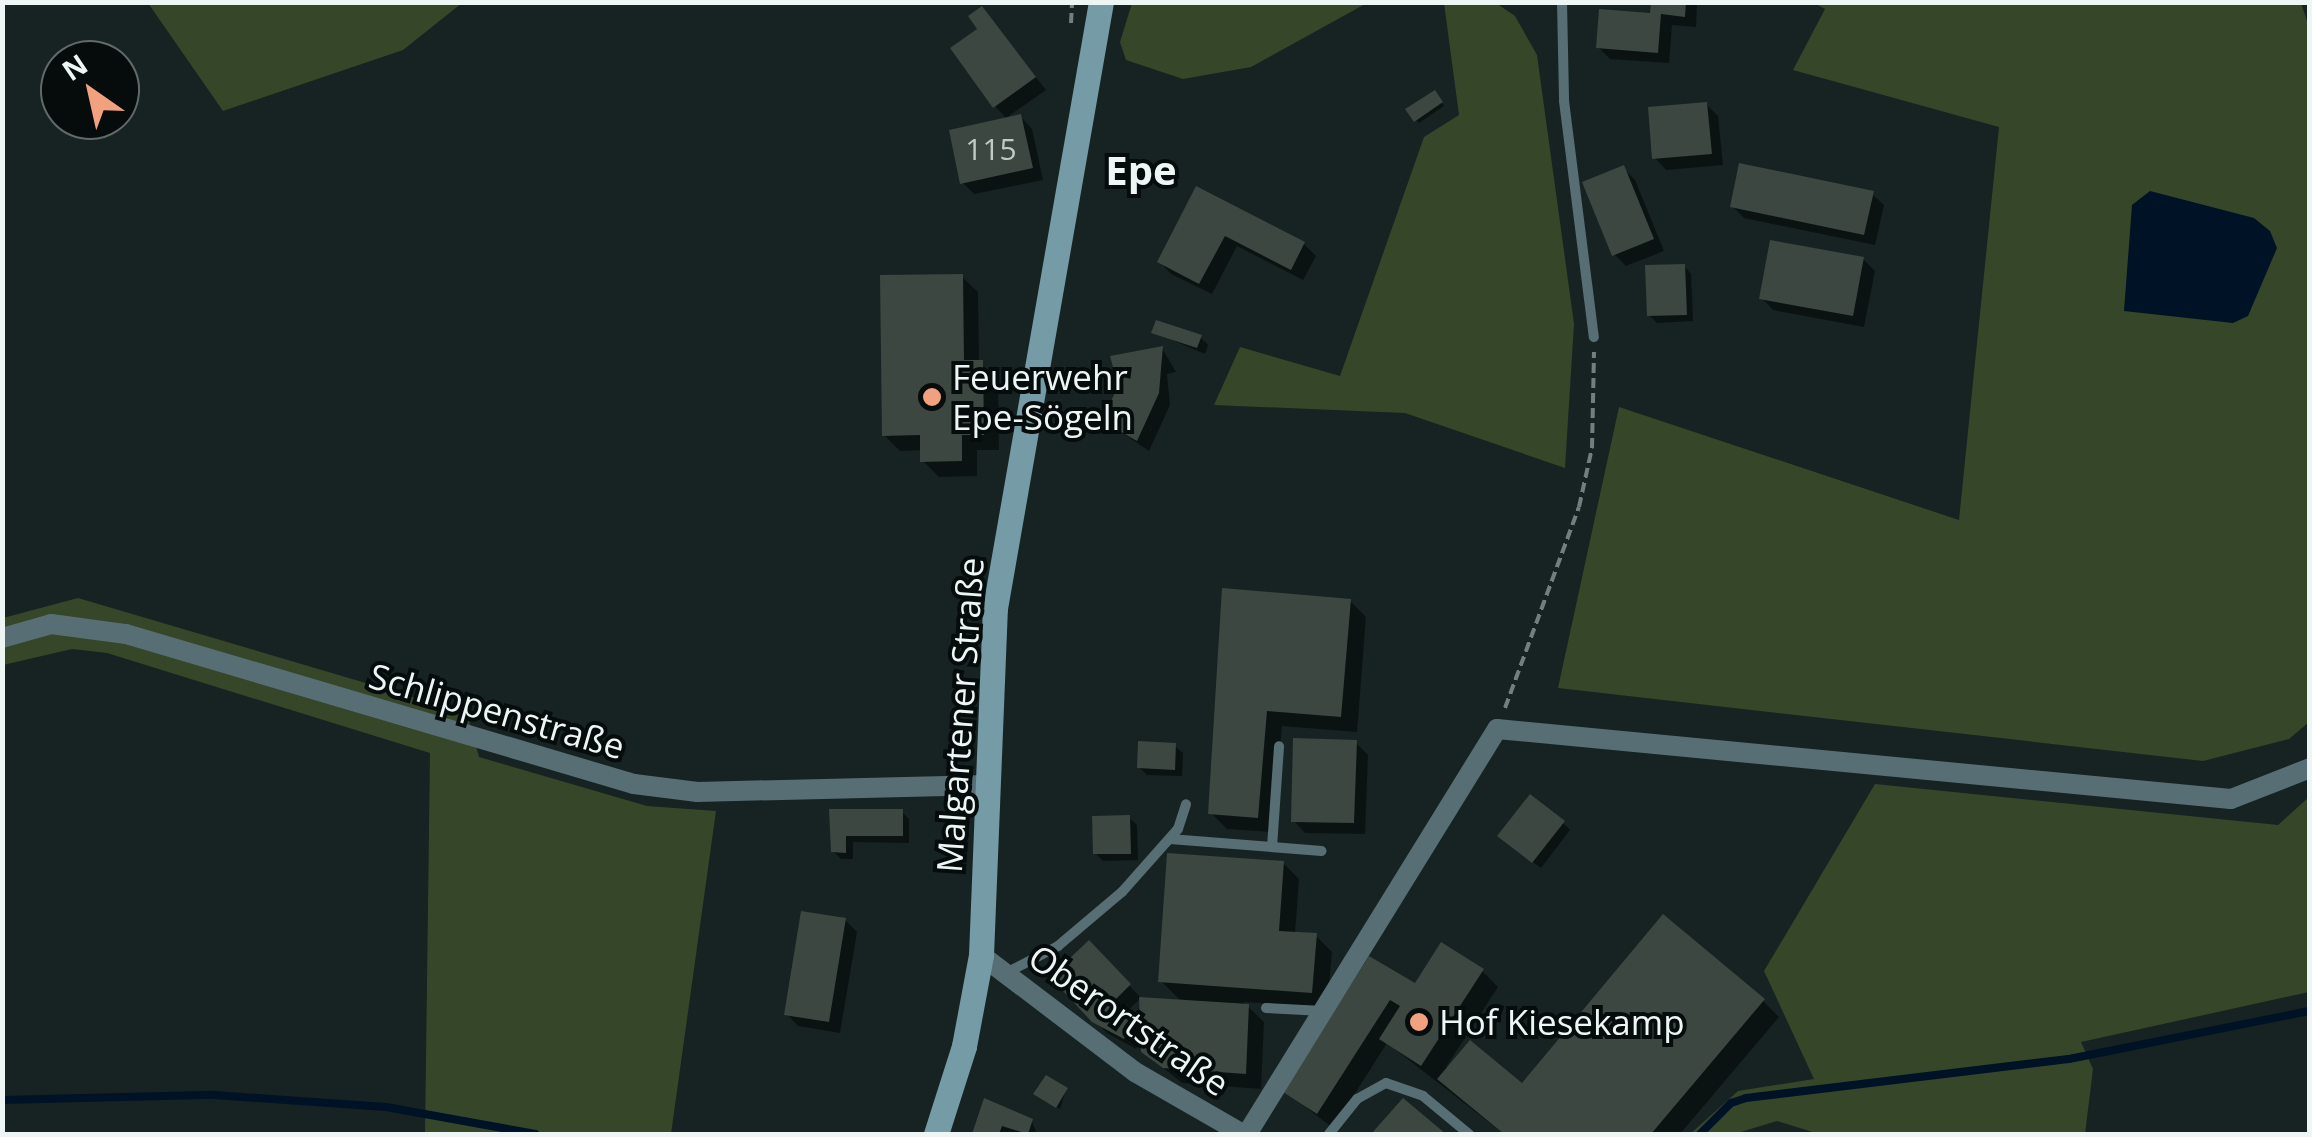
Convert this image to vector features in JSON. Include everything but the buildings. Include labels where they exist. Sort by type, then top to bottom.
[{"type":"street","name":"Malgartener Straße","points":[[936,1134],[964,1046],[981,955],[995,608],[1101,2]]},
{"type":"street","name":"Schlippenstraße","points":[[2,638],[51,624],[126,634],[634,784],[697,792],[987,785]]},
{"type":"street","points":[[1245,1134],[1497,729],[2231,799],[2310,768]]},
{"type":"street","name":"Oberortstraße","points":[[981,955],[1135,1072],[1245,1134]]},
{"type":"lane","points":[[1562,2],[1564,101],[1594,337]]},
{"type":"lane","points":[[1272,847],[1280,746]]},
{"type":"lane","points":[[1005,974],[1079,930],[1170,839],[1186,804]]},
{"type":"lane","points":[[1170,839],[1322,851]]},
{"type":"lane","points":[[1266,1008],[1323,1011]]},
{"type":"lane","points":[[1329,1134],[1356,1099],[1386,1083],[1423,1096],[1469,1134]]},
{"type":"path","points":[[1497,729],[1580,507],[1592,448],[1594,337]]},
{"type":"green space","points":[[1132,2],[1367,3],[1251,67],[1183,79],[1126,60],[1120,42]]},
{"type":"green space","points":[[148,3],[462,3],[403,50],[223,111]]},
{"type":"green space","points":[[1444,3],[1496,3],[1515,16],[1537,55],[1574,324],[1565,468],[1405,413],[1214,405],[1240,347],[1340,376],[1424,137],[1459,115]]},
{"type":"green space","points":[[1814,3],[2301,3],[2310,30],[2309,722],[2289,739],[2203,761],[1558,688],[1619,407],[1959,520],[1999,127],[1793,70],[1825,9]]},
{"type":"green space","points":[[78,598],[467,713],[479,757],[647,806],[716,811],[671,1134],[425,1134],[430,753],[107,653],[72,649],[3,665],[3,618]]},
{"type":"green space","points":[[1875,784],[2278,825],[2309,797],[2309,992],[2081,1042],[2093,1069],[2085,1134],[1819,1134],[1777,1121],[1734,1134],[1690,1134],[1738,1091],[1814,1079],[1764,971]]},
{"type":"water","points":[[2150,191],[2254,218],[2270,231],[2277,248],[2248,316],[2233,323],[2124,311],[2132,205]]},
{"type":"waterway","points":[[1700,1134],[1731,1103],[1746,1098],[2069,1059],[2310,1011]]},
{"type":"waterway","points":[[2,1100],[214,1095],[386,1107],[536,1134]]},
{"type":"place","name":"Feuerwehr Epe-Sögeln","points":[[932,397]]},
{"type":"place","name":"Hof Kiesekamp","points":[[1419,1022]]},
{"type":"district","name":"Epe","points":[[1141,170]]}]
